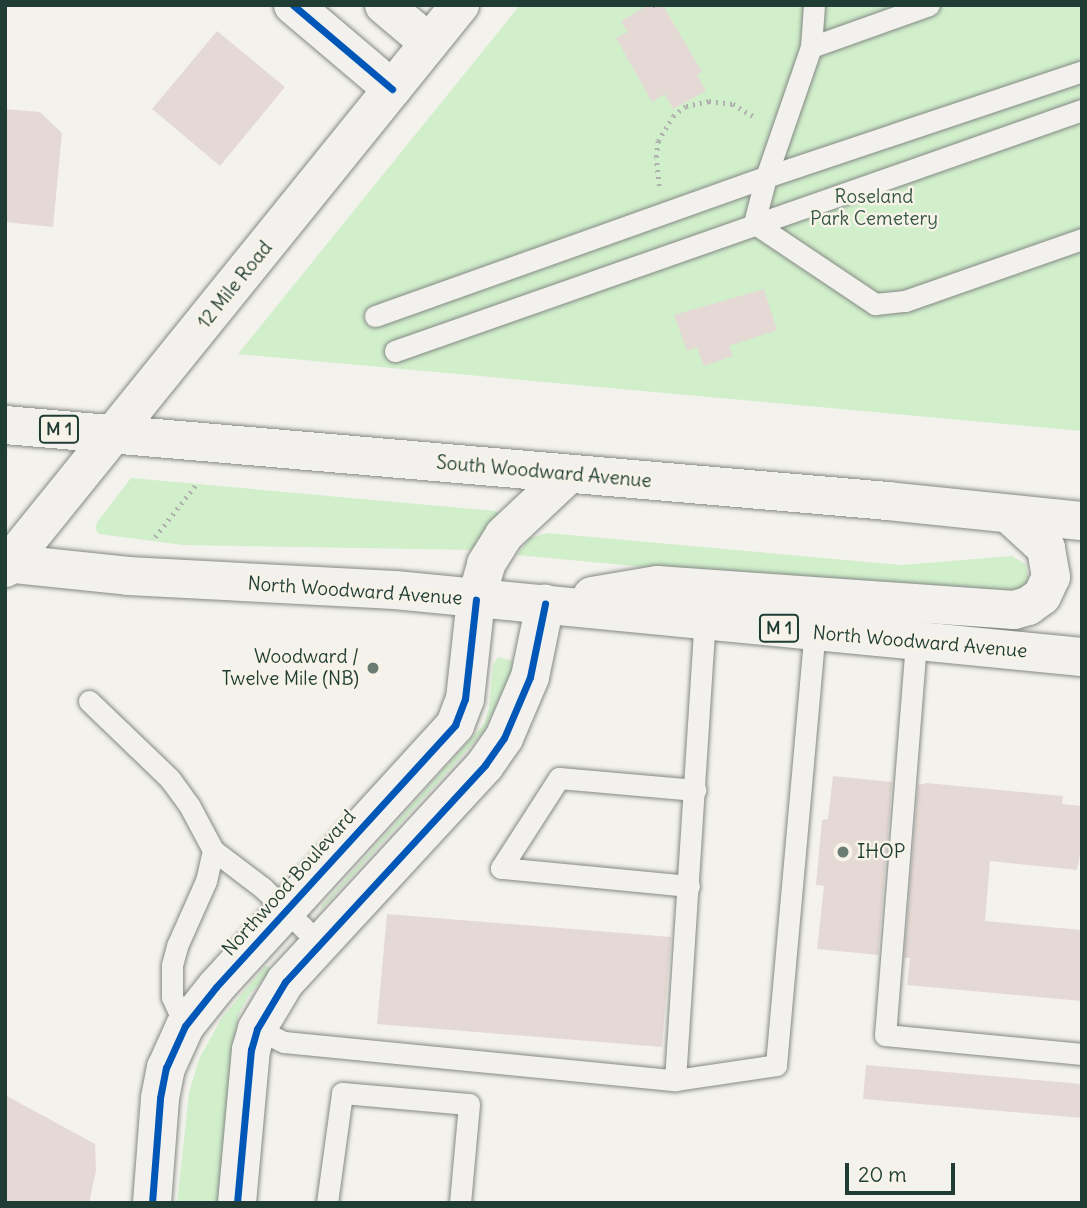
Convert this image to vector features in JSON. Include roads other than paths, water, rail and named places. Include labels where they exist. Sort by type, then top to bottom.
[{"type":"main road","points":[[293,5],[392,89]]},
{"type":"main road","points":[[384,5],[429,43]]},
{"type":"main road","name":"12 Mile Road","points":[[7,565],[460,5]]},
{"type":"main road","name":"South Woodward Avenue","points":[[5,425],[1082,521]]},
{"type":"main road","name":"Northwood Boulevard","points":[[152,1203],[160,1098],[166,1068],[185,1026],[286,909],[455,725],[465,699],[476,600],[486,564],[504,535],[568,475]]},
{"type":"main road","points":[[237,1203],[249,1063],[257,1029],[285,982],[485,765],[504,738],[530,677],[545,604],[657,585],[1014,610],[1028,606],[1042,596],[1051,577],[1046,548],[1009,514]]},
{"type":"main road","name":"North Woodward Avenue","points":[[7,565],[128,576],[395,590],[1082,657]]},
{"type":"lane","points":[[754,223],[766,177],[811,47],[814,5]]},
{"type":"lane","points":[[811,47],[929,5]]},
{"type":"lane","points":[[375,317],[766,177],[1082,71]]},
{"type":"lane","points":[[395,351],[1082,110]]},
{"type":"lane","points":[[754,223],[875,304],[905,302],[1082,239]]},
{"type":"lane","points":[[675,1080],[705,621]]},
{"type":"lane","points":[[257,1029],[284,1042],[675,1080],[776,1065],[815,632]]},
{"type":"lane","points":[[916,642],[885,1035],[1082,1054]]},
{"type":"lane","points":[[89,701],[170,779],[189,805],[213,850],[286,909],[320,944]]},
{"type":"lane","points":[[689,886],[501,868],[559,778],[695,790]]},
{"type":"lane","points":[[185,1026],[172,997],[172,965],[177,946],[206,881],[213,850]]},
{"type":"lane","points":[[327,1203],[342,1093],[469,1104],[460,1203]]},
{"type":"place","name":"Woodward / Twelve Mile (NB)","points":[[373,668]]},
{"type":"place","name":"IHOP","points":[[843,852]]},
{"type":"park label","name":"Roseland Park Cemetery","points":[[874,208]]}]
